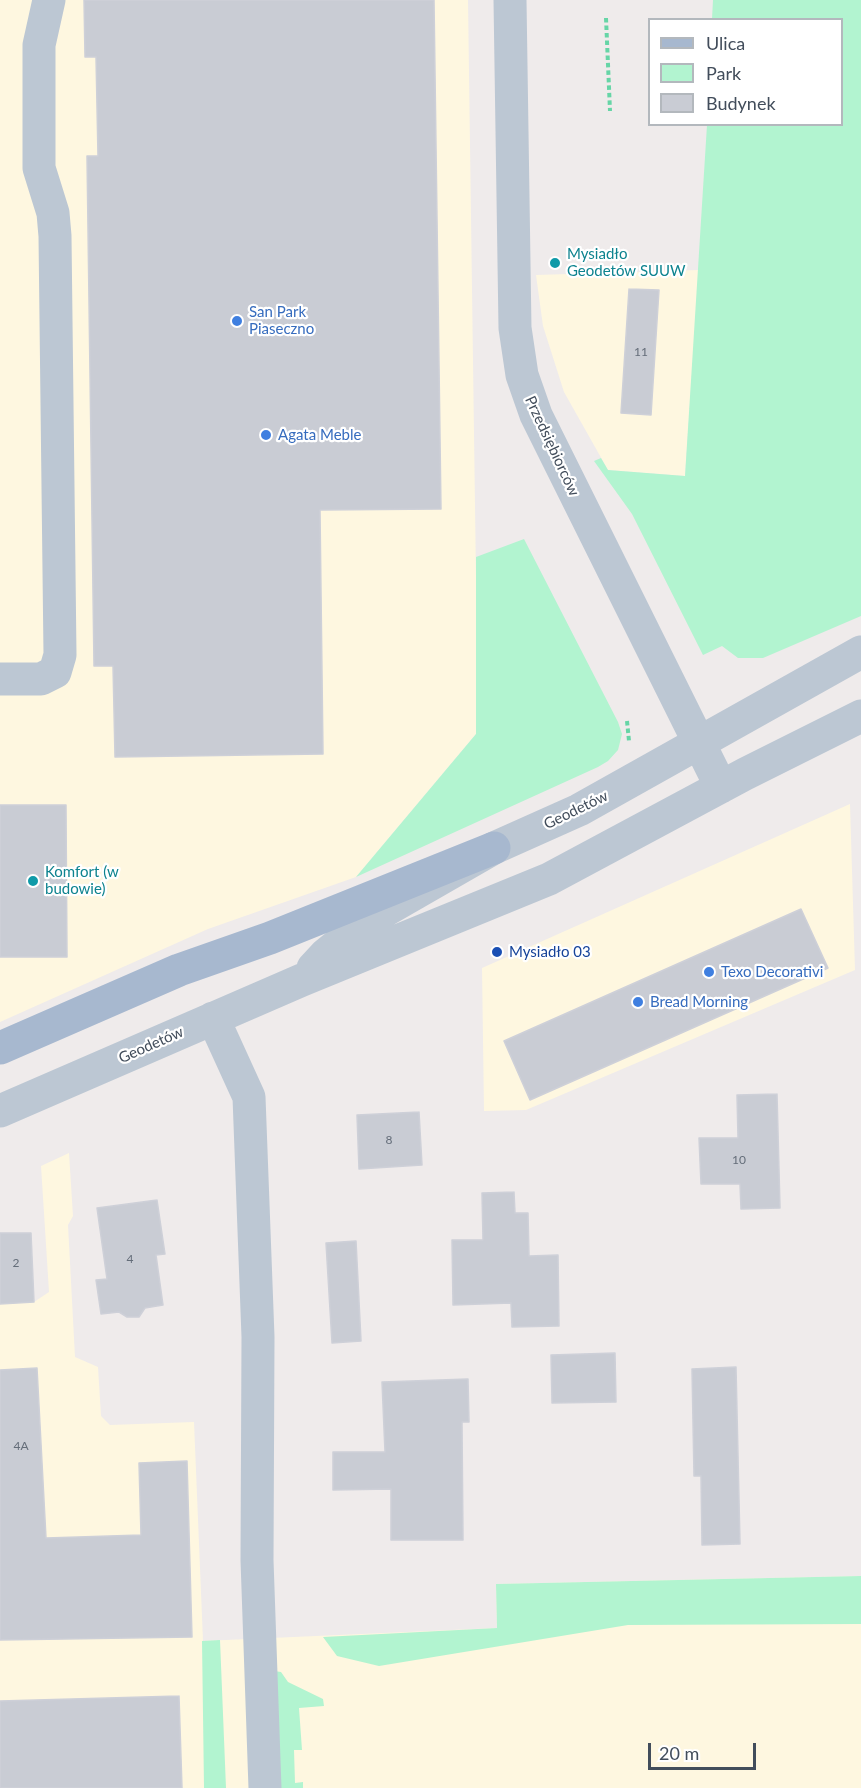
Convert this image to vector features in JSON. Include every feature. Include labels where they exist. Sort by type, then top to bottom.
[{"type":"main road","points":[[0,1048],[179,970],[270,938],[494,848]]},
{"type":"street","points":[[0,679],[42,679],[55,672],[60,655],[55,236],[53,213],[39,168],[39,45],[49,0]]},
{"type":"street","name":"Przedsiębiorców","points":[[510,0],[518,358],[536,415],[722,787]]},
{"type":"street","name":"Geodetów","points":[[302,980],[326,954],[367,921],[494,848],[579,810],[861,652]]},
{"type":"street","name":"Geodetów","points":[[0,1111],[302,980],[549,879],[861,716]]},
{"type":"street","points":[[213,1018],[249,1098],[258,1337],[257,1560],[265,1788]]},
{"type":"path","points":[[606,18],[610,111]]},
{"type":"shaded area","name":"San Park Piaseczno","points":[[0,0],[468,0],[477,650],[476,734],[356,877],[208,929],[0,1022]]},
{"type":"shaded area","points":[[699,270],[685,476],[608,470],[564,392],[543,326],[536,275]]},
{"type":"shaded area","points":[[850,804],[855,970],[526,1110],[484,1111],[482,968]]},
{"type":"shaded area","points":[[69,1153],[73,1216],[68,1225],[75,1357],[98,1367],[101,1416],[110,1425],[194,1422],[203,1641],[497,1628],[496,1584],[861,1576],[861,1788],[0,1788],[0,1304],[34,1302],[49,1292],[41,1166]]},
{"type":"green space","points":[[713,0],[861,0],[861,616],[763,658],[738,658],[722,646],[703,655],[632,514],[594,461],[601,458],[608,470],[685,476],[707,126],[843,126],[843,18],[712,18]]},
{"type":"green space","points":[[524,539],[618,722],[622,734],[618,750],[608,761],[598,767],[356,877],[476,734],[476,557]]},
{"type":"green space","points":[[861,1576],[861,1624],[628,1625],[379,1666],[337,1656],[323,1637],[497,1628],[496,1584]]},
{"type":"green space","points":[[220,1640],[226,1788],[204,1788],[202,1641]]},
{"type":"green space","points":[[274,1671],[281,1672],[288,1682],[323,1699],[324,1706],[299,1708],[302,1750],[294,1750],[295,1783],[303,1782],[303,1788],[278,1788]]},
{"type":"building","name":"Agata Meble","points":[[84,0],[434,0],[441,509],[320,510],[323,754],[115,757],[113,666],[94,666],[87,156],[98,156],[96,57],[85,57]]},
{"type":"building","points":[[629,289],[659,290],[651,415],[621,413]]},
{"type":"building","name":"Komfort (w budowie)","points":[[0,805],[66,805],[67,957],[0,957]]},
{"type":"building","points":[[801,909],[828,968],[530,1100],[504,1041]]},
{"type":"building","points":[[777,1094],[780,1208],[741,1209],[740,1184],[701,1184],[699,1138],[738,1138],[737,1095]]},
{"type":"building","points":[[419,1112],[422,1165],[359,1169],[357,1115]]},
{"type":"building","points":[[514,1192],[515,1213],[528,1213],[529,1256],[558,1255],[559,1326],[512,1327],[511,1303],[453,1305],[452,1240],[483,1240],[482,1193]]},
{"type":"building","points":[[157,1200],[165,1254],[156,1255],[163,1305],[145,1308],[139,1317],[127,1317],[119,1312],[101,1314],[96,1280],[107,1279],[97,1208]]},
{"type":"building","points":[[0,1233],[31,1233],[34,1302],[0,1304]]},
{"type":"building","points":[[356,1241],[361,1341],[332,1343],[326,1243]]},
{"type":"building","points":[[615,1353],[616,1402],[552,1403],[551,1355]]},
{"type":"building","points":[[736,1367],[740,1544],[702,1545],[701,1476],[694,1476],[692,1369]]},
{"type":"building","points":[[37,1368],[46,1538],[141,1535],[139,1463],[187,1461],[192,1637],[0,1640],[0,1370]]},
{"type":"building","points":[[468,1379],[469,1422],[462,1422],[463,1540],[391,1540],[391,1489],[333,1490],[333,1452],[385,1452],[382,1382]]},
{"type":"building","points":[[179,1696],[182,1788],[0,1788],[0,1701]]},
{"type":"place","name":"Mysiadło Geodetów SUUW","points":[[555,263]]},
{"type":"place","name":"San Park Piaseczno","points":[[237,321]]},
{"type":"place","name":"Agata Meble","points":[[266,435]]},
{"type":"place","name":"Komfort (w budowie)","points":[[33,881]]},
{"type":"place","name":"Mysiadło 03","points":[[497,952]]},
{"type":"place","name":"Texo Decorativi","points":[[709,972]]},
{"type":"place","name":"Bread Morning","points":[[638,1002]]}]
